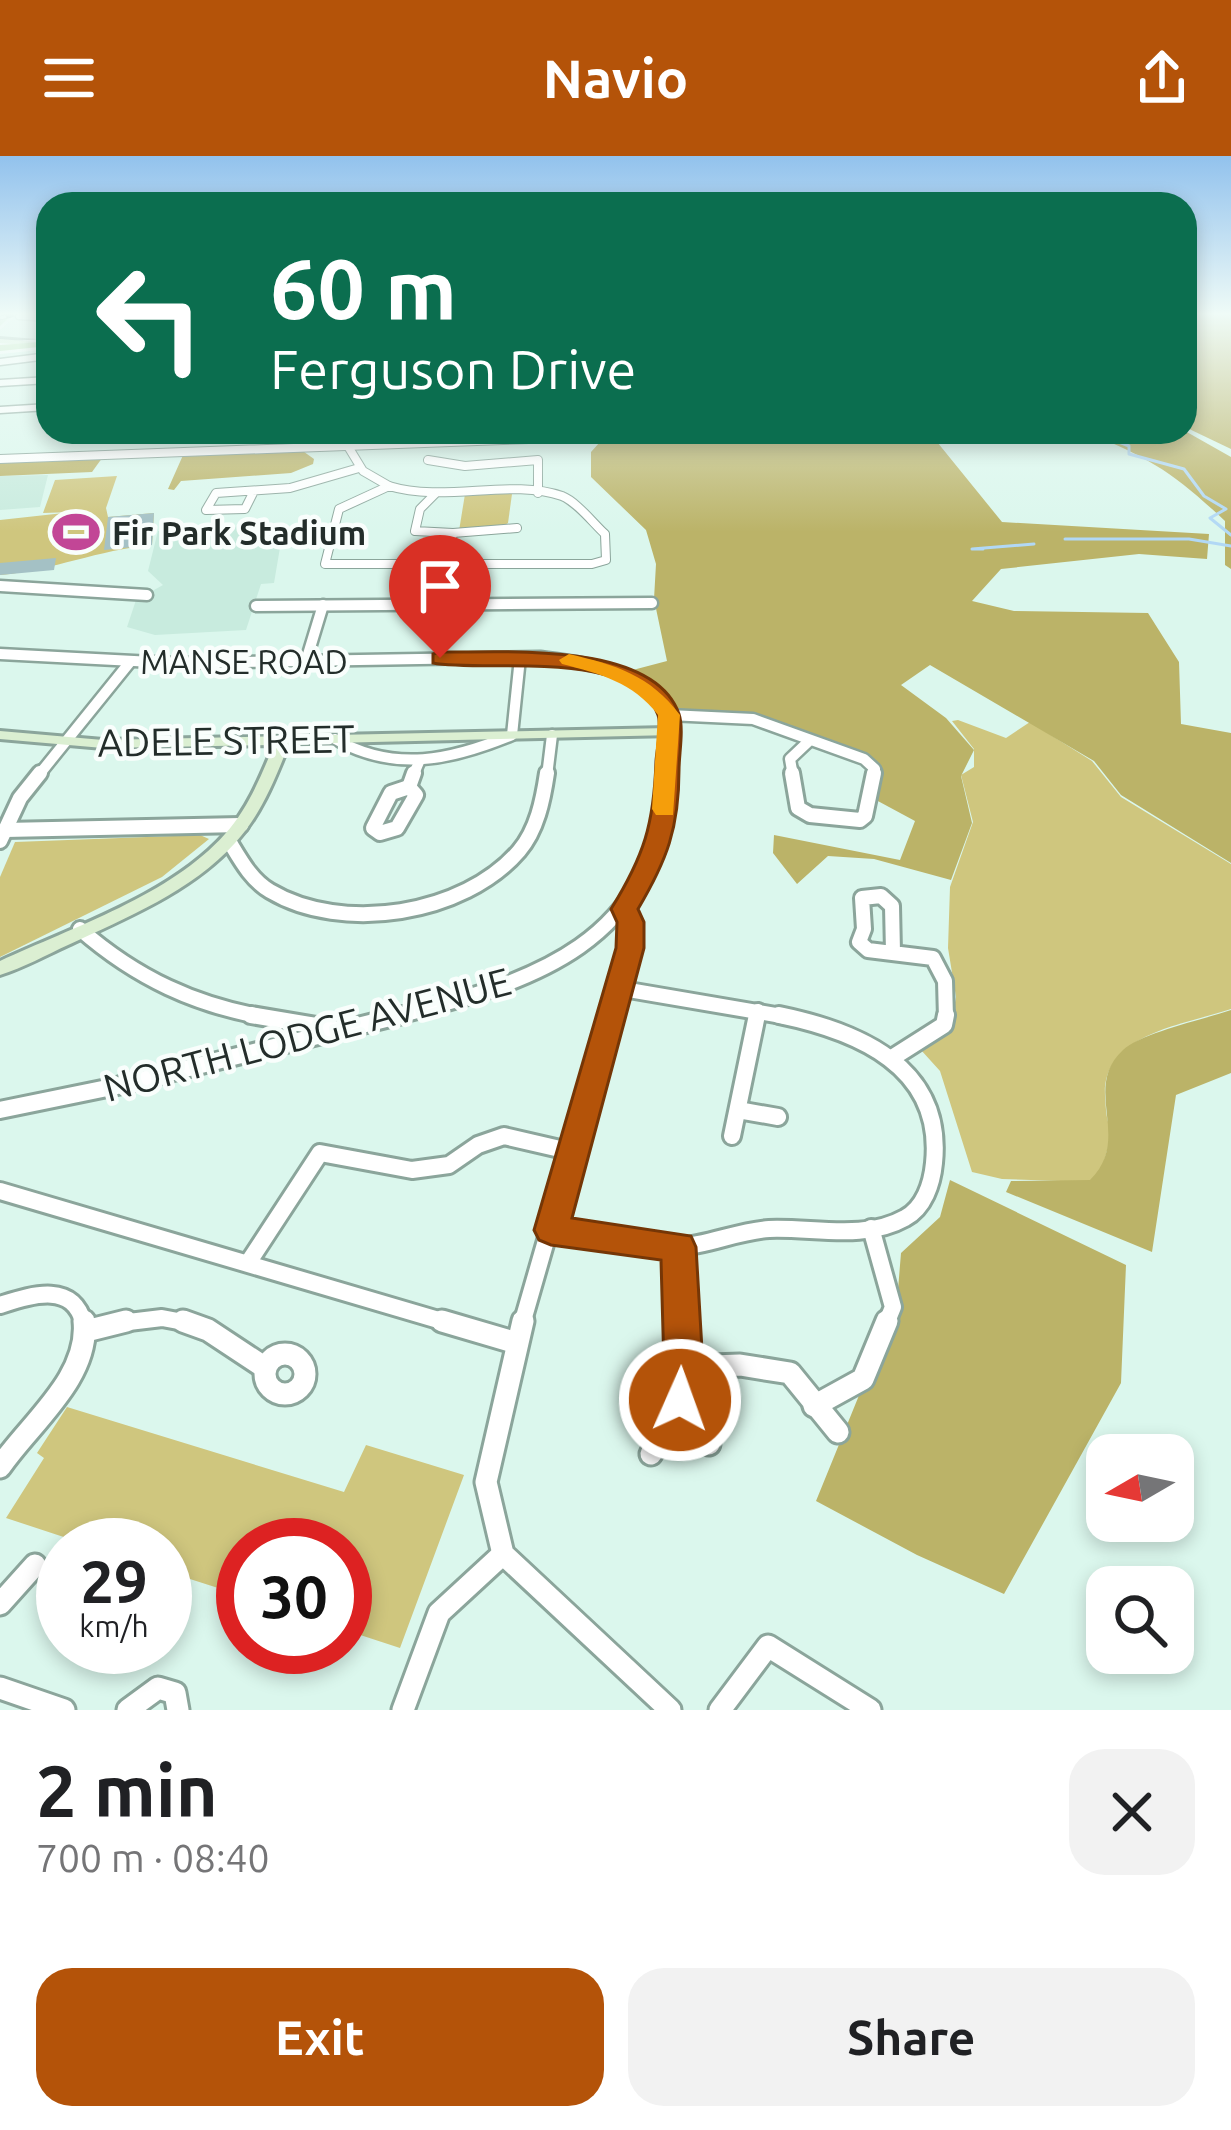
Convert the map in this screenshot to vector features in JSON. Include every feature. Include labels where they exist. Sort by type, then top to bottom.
[{"type":"street","points":[[0,410],[36,408]]},
{"type":"street","points":[[176,449],[179,444]]},
{"type":"street","points":[[0,459],[371,444]]},
{"type":"street","points":[[349,448],[359,468],[392,485],[435,494],[566,497],[605,534],[606,560],[592,564],[325,564],[339,509],[392,485]]},
{"type":"street","points":[[428,460],[472,466],[538,460],[538,493]]},
{"type":"street","points":[[254,491],[245,509],[206,510],[216,493],[290,488],[359,468]]},
{"type":"street","points":[[435,494],[420,509],[415,531],[517,528]]},
{"type":"street","points":[[447,565],[453,533]]},
{"type":"street","points":[[0,586],[147,595]]},
{"type":"street","points":[[256,606],[652,603]]},
{"type":"street","points":[[306,661],[323,605]]},
{"type":"street","name":"MANSE ROAD","points":[[0,654],[130,662],[581,661],[616,672],[651,692],[668,723]]},
{"type":"street","points":[[335,739],[365,754],[419,762],[472,752],[512,735],[520,658]]},
{"type":"street","points":[[130,662],[20,798],[3,836],[241,825]]},
{"type":"street","points":[[668,723],[753,719],[872,764],[875,770],[865,816],[860,820],[809,815],[798,808],[790,759],[808,742]]},
{"type":"street","name":"ADELE STREET","points":[[0,735],[63,741],[283,740],[552,735],[668,723]]},
{"type":"street","name":"NORTH LODGE AVENUE","points":[[0,1110],[92,1094],[464,999],[526,975],[582,944],[624,909],[654,861],[667,797],[668,723]]},
{"type":"street","points":[[229,841],[265,888],[309,908],[370,914],[438,899],[491,877],[522,848],[541,811],[552,735]]},
{"type":"street","points":[[0,969],[178,880],[229,841],[263,793],[283,740]]},
{"type":"street","points":[[409,788],[419,762]]},
{"type":"street","points":[[624,909],[630,922],[630,948],[517,1343],[486,1482],[503,1554],[670,1710]]},
{"type":"street","points":[[80,929],[124,969],[164,990],[246,1014],[339,1030]]},
{"type":"street","points":[[892,1058],[944,1025],[947,999],[940,964],[934,958],[893,952]]},
{"type":"street","points":[[551,1230],[678,1247],[755,1230],[872,1228],[909,1217],[930,1188],[934,1150],[928,1110],[916,1084],[892,1058],[856,1033],[812,1019],[617,988]]},
{"type":"street","points":[[732,1136],[758,1011]]},
{"type":"street","points":[[737,1110],[778,1117]]},
{"type":"street","points":[[248,1263],[320,1154],[412,1170],[449,1165],[478,1145],[503,1136],[573,1152]]},
{"type":"street","points":[[0,1191],[517,1343]]},
{"type":"street","points":[[814,1406],[863,1379],[892,1306],[872,1228]]},
{"type":"street","points":[[651,1454],[680,1400],[684,1367],[678,1247]]},
{"type":"street","points":[[0,1305],[28,1297],[66,1296],[76,1302],[86,1331],[79,1360],[0,1467]]},
{"type":"street","points":[[86,1331],[127,1318],[166,1317],[207,1329],[264,1367]]},
{"type":"street","points":[[684,1367],[740,1365],[790,1373],[838,1432]]},
{"type":"street","points":[[668,1422],[709,1444]]},
{"type":"street","points":[[403,1710],[439,1613],[503,1554]]},
{"type":"street","points":[[0,1604],[35,1565]]},
{"type":"street","points":[[720,1710],[768,1646],[870,1710]]},
{"type":"street","points":[[0,1688],[64,1710]]},
{"type":"street","points":[[128,1710],[158,1688],[175,1693],[178,1710]]},
{"type":"shaded area","points":[[1197,388],[1231,388],[1231,449],[1197,433]]},
{"type":"shaded area","points":[[1197,438],[1231,457],[1231,569],[1225,565],[1225,521],[1191,490],[1114,444],[1197,444]]},
{"type":"shaded area","points":[[598,444],[939,444],[1002,522],[1209,534],[1207,559],[1139,554],[1001,569],[972,601],[1014,611],[1148,613],[1179,662],[1181,724],[1231,733],[1231,863],[1121,795],[1094,761],[930,665],[901,685],[946,718],[974,750],[961,776],[972,823],[951,880],[874,859],[828,856],[797,884],[773,853],[774,835],[900,860],[915,821],[876,800],[875,761],[760,719],[675,710],[629,671],[667,661],[654,599],[656,564],[646,530],[591,477],[591,452]]},
{"type":"shaded area","points":[[300,449],[314,459],[313,464],[291,473],[181,481],[174,490],[168,489],[184,453]]},
{"type":"shaded area","points":[[105,454],[92,472],[0,476],[0,462]]},
{"type":"shaded area","points":[[48,475],[40,507],[0,510],[0,476]]},
{"type":"shaded area","name":"Fir Park Stadium","points":[[117,476],[106,508],[108,517],[154,513],[152,545],[0,575],[0,520],[73,512],[43,513],[55,480]]},
{"type":"shaded area","points":[[465,494],[512,494],[508,523],[500,528],[459,531]]},
{"type":"shaded area","points":[[284,524],[274,583],[261,584],[246,630],[155,635],[127,627],[136,600],[163,585],[148,571],[158,531]]},
{"type":"shaded area","points":[[952,721],[1006,738],[1030,722],[1092,761],[1121,797],[1231,864],[1231,1009],[1149,1035],[1117,1059],[1108,1075],[1105,1096],[1112,1133],[1103,1165],[1091,1182],[1002,1179],[972,1172],[940,1071],[921,1050],[950,1028],[956,997],[948,948],[950,887],[973,822],[961,775],[974,767],[974,749]]},
{"type":"shaded area","points":[[200,835],[209,839],[162,877],[0,957],[0,877],[15,842]]},
{"type":"shaded area","points":[[1231,1010],[1231,1073],[1176,1095],[1152,1252],[1006,1192],[1011,1181],[1090,1180],[1107,1147],[1106,1081],[1123,1050],[1158,1032]]},
{"type":"shaded area","points":[[950,1180],[1126,1265],[1121,1383],[1093,1434],[1086,1434],[1086,1446],[1004,1594],[917,1555],[816,1501],[897,1302],[901,1253],[940,1217]]},
{"type":"shaded area","points":[[67,1407],[344,1492],[366,1445],[464,1475],[400,1648],[372,1639],[372,1518],[216,1518],[216,1587],[192,1580],[192,1518],[36,1518],[36,1528],[6,1518],[44,1458],[37,1453]]},
{"type":"building","points":[[154,513],[152,545],[104,550],[108,517]]},
{"type":"building","points":[[56,558],[54,570],[0,575],[0,563]]},
{"type":"waterway","points":[[1124,444],[1129,454],[1184,469],[1204,496],[1226,509],[1210,518],[1231,535]]},
{"type":"waterway","points":[[1065,539],[1189,539],[1231,546]]},
{"type":"waterway","points":[[983,549],[972,549],[1034,544]]},
{"type":"slow traffic","points":[[569,660],[616,672],[651,692],[669,715],[665,809]]},
{"type":"place","name":"Fir Park Stadium","points":[[76,532]]},
{"type":"route","points":[[440,658],[581,661],[616,672],[651,692],[669,715],[667,797],[654,861],[624,909],[630,922],[630,948],[551,1230],[678,1247],[684,1367],[680,1400]]}]
